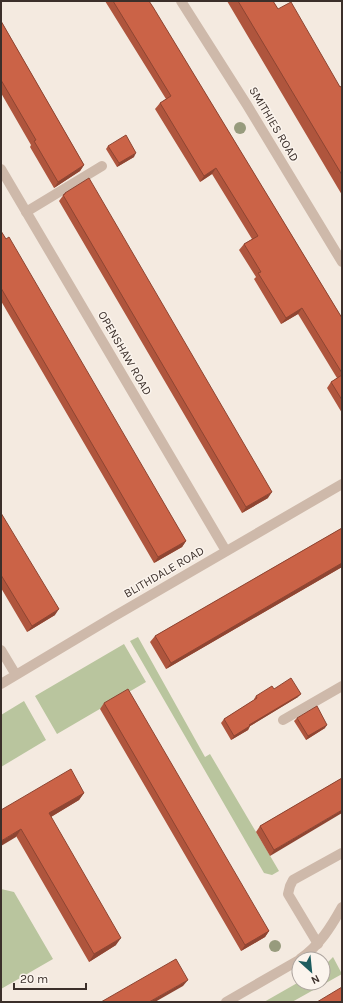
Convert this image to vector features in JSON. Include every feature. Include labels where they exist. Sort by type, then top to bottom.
[{"type":"street","name":"SMITHIES ROAD","points":[[181,1],[247,105],[342,262]]},
{"type":"street","points":[[26,212],[102,166]]},
{"type":"street","name":"OPENSHAW ROAD","points":[[1,169],[226,551]]},
{"type":"street","name":"BLITHDALE ROAD","points":[[1,684],[342,484]]},
{"type":"street","points":[[1,650],[16,675]]},
{"type":"street","points":[[283,720],[342,686]]},
{"type":"street","points":[[318,944],[288,894],[290,886],[294,880],[342,853]]},
{"type":"street","points":[[309,951],[318,944],[335,920],[342,907]]},
{"type":"street","points":[[226,1002],[291,964]]},
{"type":"green space","points":[[138,637],[205,757],[210,754],[279,871],[272,875],[264,873],[130,641]]},
{"type":"green space","points":[[124,644],[146,682],[57,734],[35,696]]},
{"type":"green space","points":[[24,701],[46,740],[1,767],[1,715]]},
{"type":"green space","points":[[1,889],[14,892],[53,959],[1,989]]},
{"type":"green space","points":[[333,957],[342,974],[331,980],[331,959]]},
{"type":"green space","points":[[291,987],[291,991],[312,991],[292,1002],[264,1002]]},
{"type":"building","points":[[113,1],[149,1],[153,7],[342,318],[342,373],[302,308],[286,318],[258,273],[261,272],[244,244],[258,236],[216,168],[204,176],[160,103],[171,96]]},
{"type":"building","points":[[238,1],[273,1],[278,9],[291,2],[340,87],[342,86],[342,175]]},
{"type":"building","points":[[1,21],[84,165],[58,182],[34,141],[36,140],[1,80]]},
{"type":"building","points":[[126,135],[136,153],[119,163],[108,146]]},
{"type":"building","points":[[89,178],[272,492],[246,507],[63,195]]},
{"type":"building","points":[[1,231],[6,239],[9,237],[186,541],[158,557],[1,288]]},
{"type":"building","points":[[342,375],[342,400],[331,382]]},
{"type":"building","points":[[1,513],[59,609],[32,626],[1,575]]},
{"type":"building","points":[[342,528],[342,563],[171,663],[155,636]]},
{"type":"building","points":[[291,678],[301,694],[249,725],[250,726],[234,736],[224,719],[257,698],[256,696],[272,686],[274,689]]},
{"type":"building","points":[[128,689],[269,931],[245,945],[104,703]]},
{"type":"building","points":[[317,706],[327,725],[308,736],[297,718]]},
{"type":"building","points":[[71,769],[84,793],[49,813],[121,938],[94,954],[21,829],[1,841],[1,810]]},
{"type":"building","points":[[342,778],[342,810],[274,850],[260,826]]},
{"type":"building","points":[[176,959],[188,980],[149,1002],[101,1002]]},
{"type":"building","points":[[342,987],[342,1002],[317,1002]]}]
